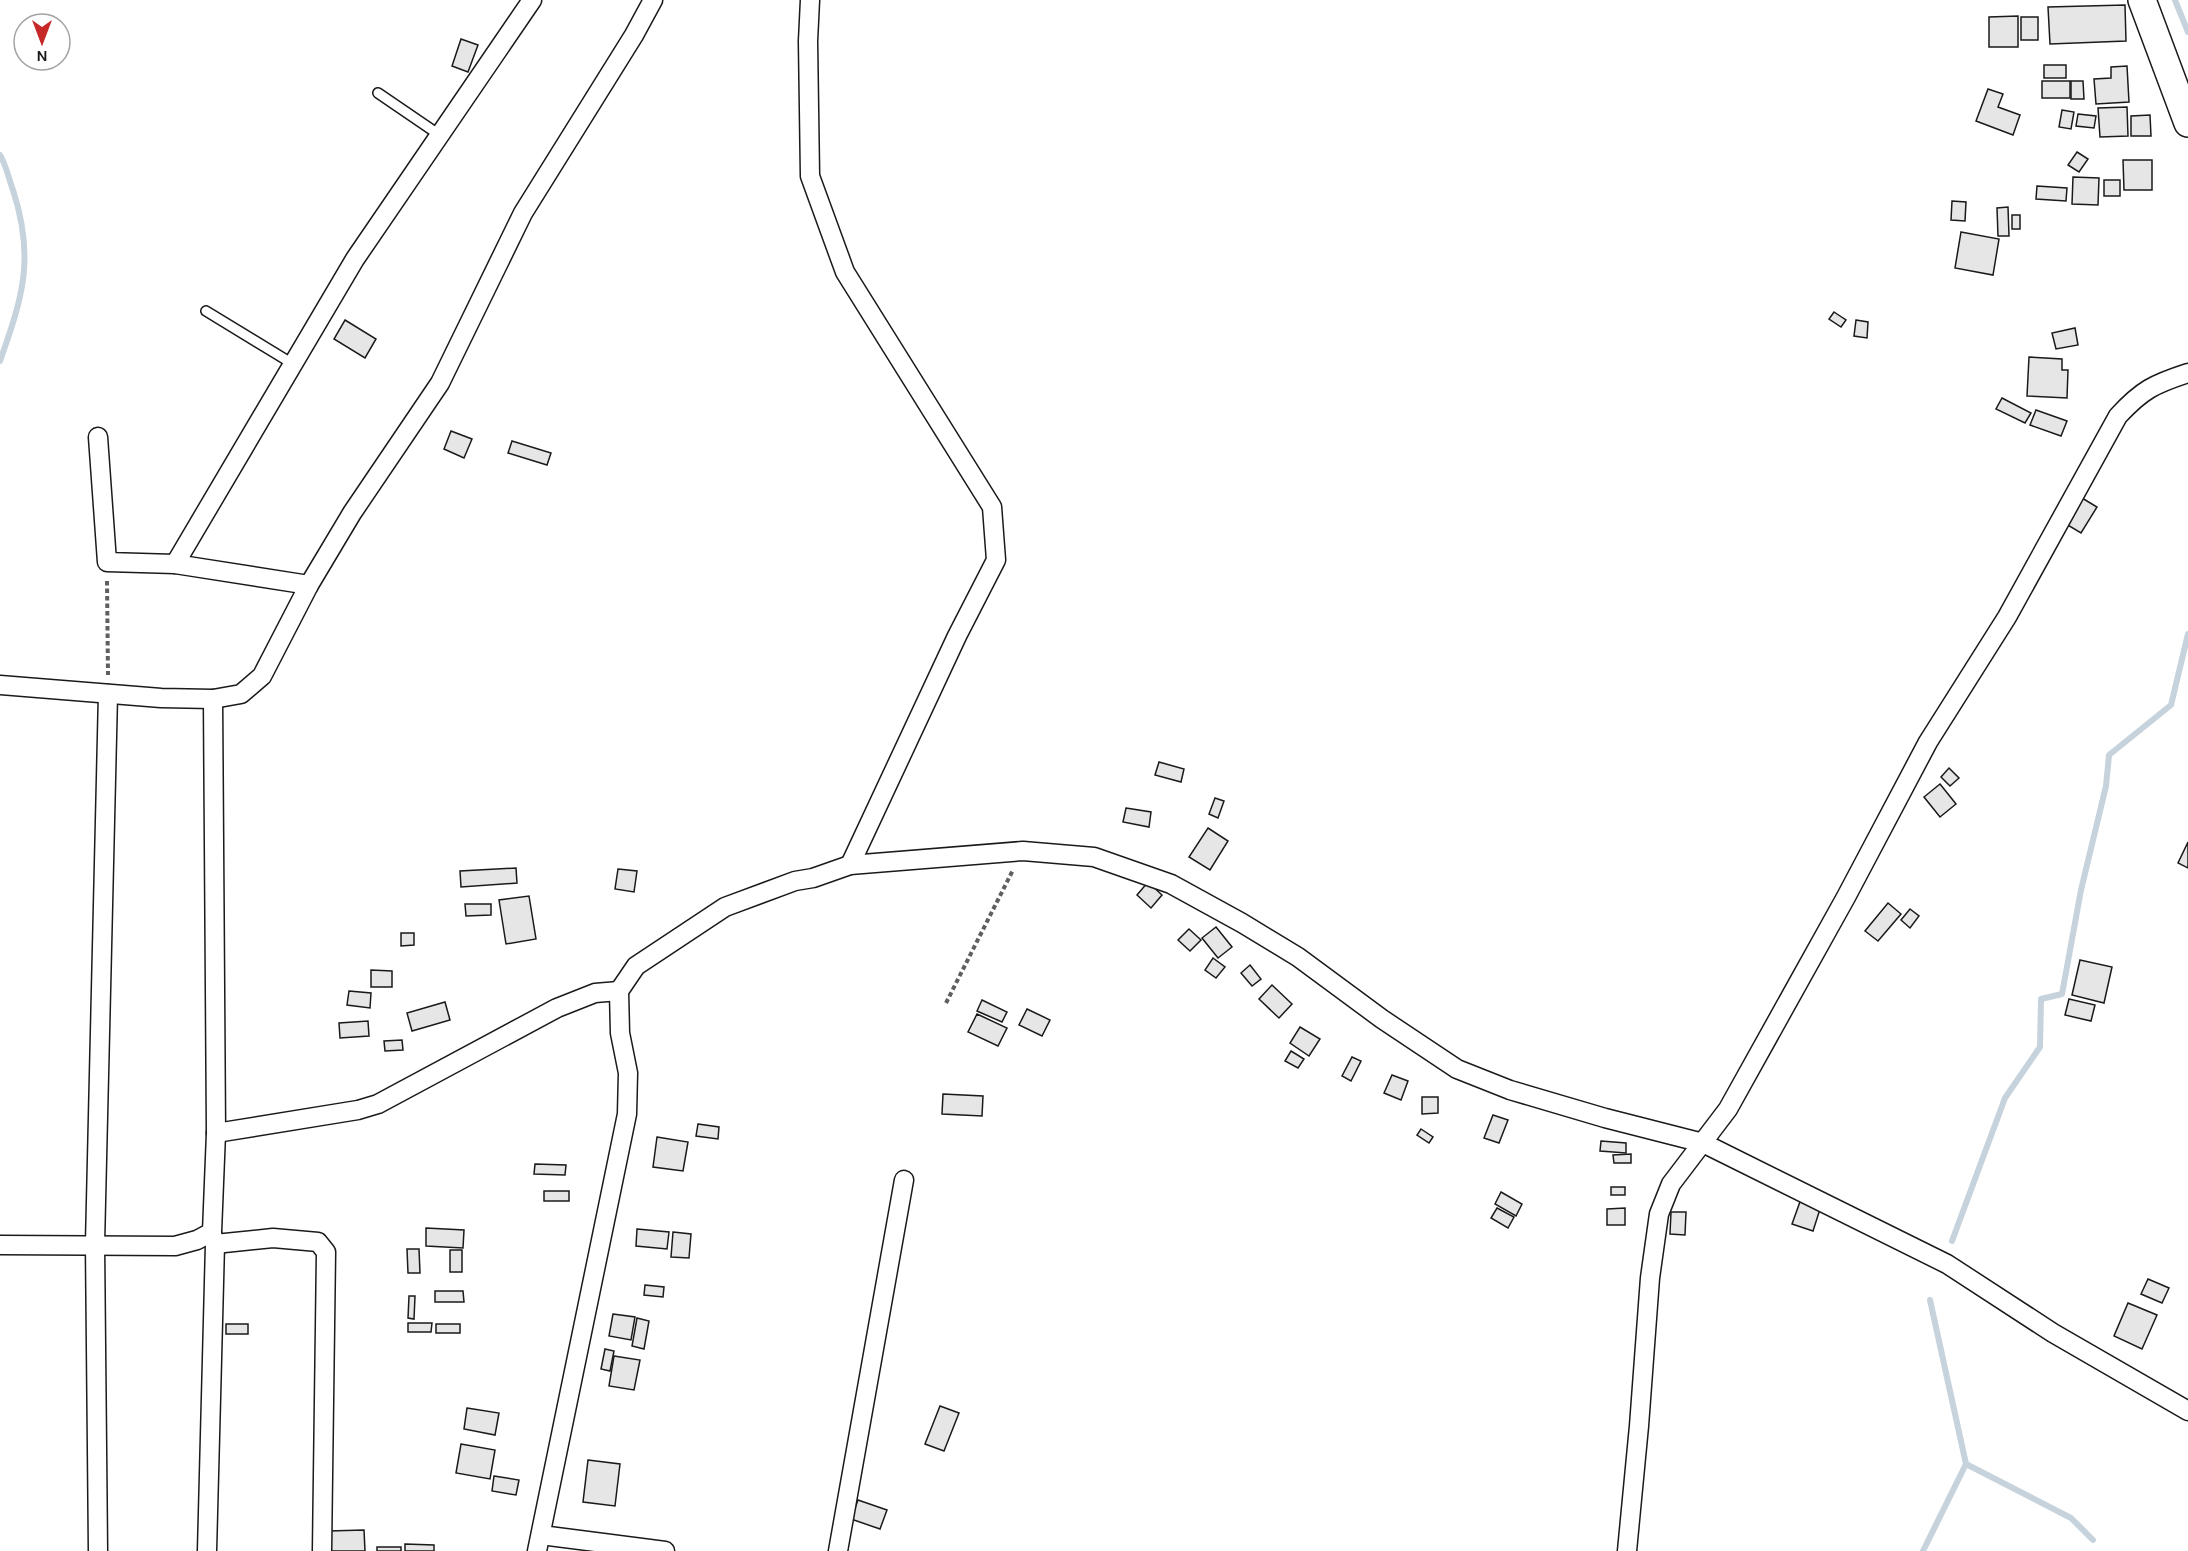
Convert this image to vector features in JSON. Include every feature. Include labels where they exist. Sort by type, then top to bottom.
[{"type":"street","points":[[176,564],[355,259],[532,0]]},
{"type":"street","points":[[0,685],[213,699],[241,693],[262,676],[309,585],[352,513],[440,383],[523,213],[653,0]]},
{"type":"street","points":[[810,0],[808,41],[810,176],[845,272],[992,507],[996,560],[957,636],[850,865]]},
{"type":"street","points":[[2142,0],[2188,123]]},
{"type":"street","points":[[1627,1551],[1650,1278],[1659,1214],[1671,1184],[1728,1109],[1840,908],[1928,742],[2007,617],[2118,416],[2149,387],[2188,373]]},
{"type":"street","points":[[98,437],[107,562],[176,564],[309,585]]},
{"type":"street","points":[[98,1551],[95,1244],[108,693]]},
{"type":"street","points":[[207,1551],[216,1133],[213,699]]},
{"type":"street","points":[[665,1551],[539,1543],[627,1114],[628,1073],[620,1033],[619,991],[636,966],[725,907],[795,880],[813,878],[850,865],[1023,851],[1094,857],[1171,884],[1298,957],[1382,1019],[1457,1069],[1510,1090],[1605,1118],[1703,1143],[1947,1264],[2053,1333],[2188,1411]]},
{"type":"street","points":[[216,1133],[358,1110],[378,1104],[557,1008],[595,993],[619,991]]},
{"type":"street","points":[[838,1551],[904,1180]]},
{"type":"street","points":[[0,1245],[175,1246],[213,1238],[273,1238],[318,1242],[326,1252],[322,1551]]},
{"type":"lane","points":[[378,93],[441,136]]},
{"type":"lane","points":[[206,311],[293,364]]},
{"type":"path","points":[[107,562],[108,693]]},
{"type":"path","points":[[946,1003],[1023,851]]},
{"type":"building","points":[[2125,5],[2126,41],[2050,44],[2048,7]]},
{"type":"building","points":[[2018,16],[2018,47],[1989,47],[1989,17]]},
{"type":"building","points":[[2021,17],[2038,17],[2038,40],[2021,40]]},
{"type":"building","points":[[461,39],[478,45],[468,72],[452,66]]},
{"type":"building","points":[[2044,65],[2066,65],[2066,78],[2044,78]]},
{"type":"building","points":[[2127,66],[2129,102],[2096,104],[2094,79],[2111,78],[2111,67]]},
{"type":"building","points":[[2042,81],[2070,81],[2070,98],[2042,98]]},
{"type":"building","points":[[2071,81],[2083,81],[2084,99],[2071,99]]},
{"type":"building","points":[[1988,89],[2003,94],[1998,107],[2020,115],[2013,135],[1976,121]]},
{"type":"building","points":[[2127,107],[2128,136],[2100,137],[2098,108]]},
{"type":"building","points":[[2062,110],[2074,112],[2071,129],[2059,127]]},
{"type":"building","points":[[2078,114],[2096,116],[2094,128],[2076,126]]},
{"type":"building","points":[[2150,115],[2151,136],[2131,136],[2131,116]]},
{"type":"building","points":[[2077,152],[2088,159],[2079,172],[2068,165]]},
{"type":"building","points":[[2123,160],[2152,160],[2152,190],[2124,190]]},
{"type":"building","points":[[2073,177],[2099,178],[2098,205],[2072,204]]},
{"type":"building","points":[[2104,180],[2120,180],[2120,196],[2104,196]]},
{"type":"building","points":[[2037,186],[2067,188],[2066,201],[2036,199]]},
{"type":"building","points":[[1952,201],[1966,202],[1965,221],[1951,220]]},
{"type":"building","points":[[2008,207],[2009,236],[1998,236],[1997,208]]},
{"type":"building","points":[[2012,215],[2020,215],[2020,229],[2012,229]]},
{"type":"building","points":[[1961,232],[1999,239],[1993,275],[1955,268]]},
{"type":"building","points":[[1834,312],[1846,320],[1841,327],[1829,319]]},
{"type":"building","points":[[345,320],[376,339],[365,358],[334,339]]},
{"type":"building","points":[[1856,320],[1868,322],[1867,338],[1854,336]]},
{"type":"building","points":[[2075,328],[2078,345],[2056,349],[2052,333]]},
{"type":"building","points":[[2029,357],[2062,359],[2062,370],[2068,370],[2067,398],[2027,396]]},
{"type":"building","points":[[2002,398],[2031,413],[2025,423],[1996,409]]},
{"type":"building","points":[[2036,410],[2067,421],[2061,436],[2030,425]]},
{"type":"building","points":[[451,431],[472,439],[464,458],[444,449]]},
{"type":"building","points":[[512,441],[551,453],[547,465],[508,453]]},
{"type":"building","points":[[2077,495],[2097,507],[2081,533],[2061,521]]},
{"type":"building","points":[[1159,762],[1184,769],[1181,782],[1155,775]]},
{"type":"building","points":[[1949,768],[1959,778],[1950,786],[1941,777]]},
{"type":"building","points":[[1940,784],[1956,804],[1940,817],[1924,797]]},
{"type":"building","points":[[1215,798],[1224,801],[1218,818],[1209,814]]},
{"type":"building","points":[[1126,808],[1151,812],[1149,827],[1123,822]]},
{"type":"building","points":[[1208,828],[1228,841],[1210,870],[1189,857]]},
{"type":"building","points":[[2188,842],[2188,868],[2178,863]]},
{"type":"building","points":[[516,868],[517,883],[461,887],[460,871]]},
{"type":"building","points":[[618,869],[637,871],[634,892],[615,889]]},
{"type":"building","points":[[1148,882],[1162,895],[1151,908],[1137,895]]},
{"type":"building","points":[[529,896],[536,939],[506,944],[499,900]]},
{"type":"building","points":[[1888,903],[1901,914],[1878,941],[1865,931]]},
{"type":"building","points":[[465,904],[491,904],[491,915],[466,916]]},
{"type":"building","points":[[1910,909],[1919,916],[1910,928],[1901,920]]},
{"type":"building","points":[[1216,927],[1232,947],[1218,958],[1202,938]]},
{"type":"building","points":[[1189,929],[1201,940],[1190,951],[1178,940]]},
{"type":"building","points":[[401,933],[414,933],[414,945],[401,946]]},
{"type":"building","points":[[1213,958],[1225,967],[1216,978],[1205,970]]},
{"type":"building","points":[[2080,960],[2112,967],[2104,1003],[2072,995]]},
{"type":"building","points":[[1250,965],[1261,979],[1252,986],[1241,973]]},
{"type":"building","points":[[371,970],[392,971],[392,987],[371,987]]},
{"type":"building","points":[[1272,985],[1292,1004],[1279,1018],[1259,999]]},
{"type":"building","points":[[349,991],[371,993],[370,1008],[347,1005]]},
{"type":"building","points":[[2069,999],[2095,1005],[2091,1021],[2065,1015]]},
{"type":"building","points":[[982,1000],[1007,1012],[1002,1022],[977,1011]]},
{"type":"building","points":[[445,1002],[450,1020],[412,1031],[407,1013]]},
{"type":"building","points":[[1027,1009],[1050,1020],[1042,1036],[1019,1025]]},
{"type":"building","points":[[977,1014],[1007,1028],[998,1046],[968,1032]]},
{"type":"building","points":[[368,1021],[369,1036],[340,1038],[339,1023]]},
{"type":"building","points":[[1300,1027],[1320,1039],[1309,1056],[1290,1043]]},
{"type":"building","points":[[402,1040],[403,1050],[385,1051],[384,1041]]},
{"type":"building","points":[[1291,1051],[1304,1059],[1298,1068],[1285,1061]]},
{"type":"building","points":[[1352,1057],[1361,1061],[1351,1081],[1342,1076]]},
{"type":"building","points":[[1392,1075],[1408,1081],[1401,1100],[1384,1093]]},
{"type":"building","points":[[943,1094],[983,1096],[982,1116],[942,1114]]},
{"type":"building","points":[[1422,1097],[1438,1097],[1438,1113],[1422,1114]]},
{"type":"building","points":[[1493,1115],[1508,1120],[1499,1143],[1484,1138]]},
{"type":"building","points":[[698,1124],[719,1127],[718,1139],[696,1136]]},
{"type":"building","points":[[1421,1129],[1433,1137],[1429,1143],[1417,1135]]},
{"type":"building","points":[[657,1137],[688,1142],[683,1171],[653,1167]]},
{"type":"building","points":[[1601,1141],[1626,1143],[1626,1153],[1600,1151]]},
{"type":"building","points":[[1631,1154],[1631,1163],[1614,1163],[1613,1155]]},
{"type":"building","points":[[535,1164],[566,1165],[565,1175],[534,1174]]},
{"type":"building","points":[[1611,1187],[1625,1187],[1625,1195],[1611,1195]]},
{"type":"building","points":[[544,1191],[569,1191],[569,1201],[544,1201]]},
{"type":"building","points":[[1501,1192],[1522,1204],[1516,1216],[1495,1204]]},
{"type":"building","points":[[1801,1199],[1821,1206],[1813,1231],[1792,1224]]},
{"type":"building","points":[[1497,1208],[1514,1217],[1508,1228],[1491,1218]]},
{"type":"building","points":[[1625,1208],[1625,1225],[1607,1225],[1607,1209]]},
{"type":"building","points":[[1671,1212],[1686,1212],[1685,1235],[1670,1234]]},
{"type":"building","points":[[426,1228],[464,1230],[463,1248],[426,1246]]},
{"type":"building","points":[[637,1229],[669,1232],[667,1249],[636,1246]]},
{"type":"building","points":[[673,1232],[691,1234],[689,1258],[671,1257]]},
{"type":"building","points":[[407,1249],[419,1249],[420,1273],[408,1273]]},
{"type":"building","points":[[450,1250],[462,1250],[462,1272],[450,1272]]},
{"type":"building","points":[[2148,1279],[2169,1288],[2162,1303],[2141,1294]]},
{"type":"building","points":[[645,1285],[664,1287],[663,1297],[644,1295]]},
{"type":"building","points":[[435,1291],[463,1291],[464,1302],[435,1302]]},
{"type":"building","points":[[409,1296],[415,1296],[414,1319],[408,1318]]},
{"type":"building","points":[[2128,1303],[2157,1315],[2142,1349],[2114,1336]]},
{"type":"building","points":[[613,1314],[635,1317],[631,1340],[609,1336]]},
{"type":"building","points":[[637,1318],[649,1321],[644,1349],[632,1346]]},
{"type":"building","points":[[408,1323],[432,1323],[431,1332],[408,1332]]},
{"type":"building","points":[[226,1324],[248,1324],[248,1334],[226,1334]]},
{"type":"building","points":[[436,1324],[460,1324],[460,1333],[436,1333]]},
{"type":"building","points":[[605,1349],[614,1351],[610,1371],[601,1369]]},
{"type":"building","points":[[614,1356],[640,1360],[634,1390],[609,1386]]},
{"type":"building","points":[[940,1406],[959,1413],[944,1451],[925,1444]]},
{"type":"building","points":[[467,1408],[499,1413],[495,1435],[464,1429]]},
{"type":"building","points":[[461,1444],[495,1450],[490,1479],[456,1473]]},
{"type":"building","points":[[588,1460],[620,1464],[615,1506],[583,1502]]},
{"type":"building","points":[[494,1476],[519,1480],[516,1495],[492,1491]]},
{"type":"building","points":[[858,1500],[887,1510],[880,1529],[851,1519]]},
{"type":"building","points":[[364,1530],[365,1551],[328,1551],[328,1531]]},
{"type":"building","points":[[405,1544],[434,1545],[434,1551],[405,1551]]},
{"type":"building","points":[[377,1547],[401,1547],[401,1551],[377,1551]]},
{"type":"waterway","points":[[2175,0],[2188,32]]},
{"type":"waterway","points":[[0,155],[20,214],[25,257],[20,296],[0,361]]},
{"type":"waterway","points":[[1952,1241],[2005,1098],[2040,1047],[2041,999],[2062,994],[2081,890],[2106,786],[2109,755],[2171,705],[2188,634]]},
{"type":"waterway","points":[[1930,1300],[1966,1464],[2071,1518],[2093,1540]]},
{"type":"waterway","points":[[1923,1551],[1966,1464]]}]
